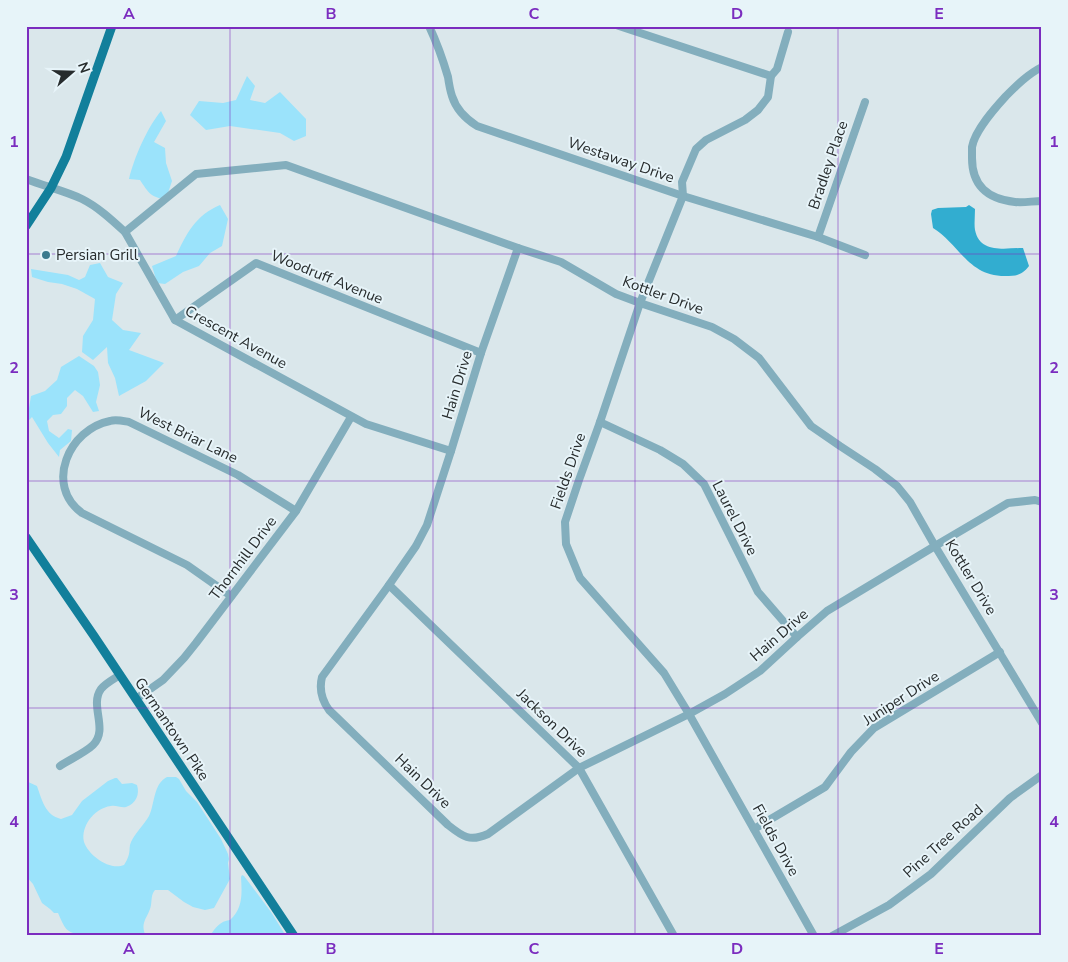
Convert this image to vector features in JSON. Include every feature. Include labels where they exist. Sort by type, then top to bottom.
[{"type":"main road","points":[[26,226],[50,188],[66,157],[112,26]]},
{"type":"main road","name":"Germantown Pike","points":[[26,537],[294,936]]},
{"type":"street","name":"Westaway Drive","points":[[429,26],[448,78],[452,98],[468,120],[477,126],[683,196],[818,237],[865,255]]},
{"type":"street","points":[[619,26],[772,76]]},
{"type":"street","name":"Fields Drive","points":[[788,32],[777,69],[772,76],[768,97],[758,110],[745,120],[706,140],[696,149],[682,182],[683,196],[640,303],[565,522],[566,544],[580,578],[664,673],[814,936]]},
{"type":"street","points":[[1042,67],[1033,71],[996,107],[980,130],[972,146],[972,168],[978,184],[989,194],[1001,200],[1017,202],[1042,201]]},
{"type":"street","name":"Bradley Place","points":[[818,237],[865,102]]},
{"type":"street","name":"Kottler Drive","points":[[125,232],[196,174],[286,165],[561,262],[616,294],[712,328],[734,339],[759,358],[811,426],[875,469],[897,486],[910,502],[1042,723]]},
{"type":"street","name":"Crescent Avenue","points":[[26,179],[87,202],[125,232],[174,320],[366,424],[451,451]]},
{"type":"street","name":"Hain Drive","points":[[518,248],[481,353],[427,525],[416,546],[390,585],[322,676],[320,684],[325,704],[333,714],[448,825],[458,834],[468,839],[488,834],[579,768],[725,694],[760,671],[827,611],[1008,503],[1035,500],[1042,502]]},
{"type":"street","name":"Woodruff Avenue","points":[[174,320],[256,263],[481,353]]},
{"type":"street","name":"Thornhill Drive","points":[[136,699],[163,680],[184,658],[296,511],[351,416]]},
{"type":"street","name":"West Briar Lane","points":[[231,596],[186,565],[75,508],[68,497],[63,477],[70,450],[74,444],[86,432],[100,424],[110,421],[129,422],[238,475],[296,511]]},
{"type":"street","name":"Laurel Drive","points":[[600,422],[660,450],[684,464],[704,484],[758,592],[797,637]]},
{"type":"street","name":"Jackson Drive","points":[[390,585],[579,768],[674,936]]},
{"type":"street","name":"Juniper Drive","points":[[754,829],[825,787],[851,752],[874,728],[1000,652]]},
{"type":"street","points":[[60,766],[93,745],[98,738],[100,730],[99,695],[104,687],[120,675]]},
{"type":"street","name":"Pine Tree Road","points":[[832,936],[889,905],[931,874],[1010,798],[1042,775]]},
{"type":"shaded area","points":[[247,76],[255,86],[250,100],[265,103],[280,92],[306,119],[306,136],[294,141],[280,133],[230,126],[206,130],[190,115],[199,101],[223,103],[236,100]]},
{"type":"shaded area","points":[[161,111],[166,121],[154,142],[165,148],[166,163],[172,181],[166,199],[150,194],[140,180],[129,179],[142,144]]},
{"type":"shaded area","points":[[220,205],[228,219],[222,246],[210,253],[199,266],[183,272],[165,284],[157,283],[152,266],[176,256],[184,240],[198,220],[204,214]]},
{"type":"shaded area","points":[[969,205],[975,209],[975,230],[982,243],[1001,249],[1023,248],[1029,266],[1024,271],[1016,275],[1005,276],[992,275],[982,271],[933,228],[932,210],[966,207]]},
{"type":"shaded area","points":[[100,263],[108,277],[123,283],[116,294],[112,320],[123,330],[141,333],[129,350],[164,363],[146,381],[119,396],[115,378],[108,363],[107,347],[93,360],[82,352],[83,336],[93,320],[95,299],[77,289],[32,277],[31,269],[68,275],[79,280],[85,277],[90,265]]},
{"type":"shaded area","points":[[79,356],[94,366],[98,372],[100,385],[96,402],[99,411],[93,412],[83,396],[75,390],[67,398],[67,406],[61,414],[53,415],[47,421],[49,431],[59,438],[68,429],[72,430],[71,441],[60,450],[59,457],[32,417],[26,423],[26,411],[29,408],[31,396],[45,391],[57,380],[61,367]]},
{"type":"shaded area","points":[[167,777],[179,779],[186,791],[197,802],[221,839],[228,854],[230,879],[214,908],[205,910],[193,907],[168,890],[155,890],[144,923],[146,936],[84,936],[72,933],[66,929],[58,913],[54,913],[42,903],[33,884],[26,876],[26,781],[37,786],[48,810],[51,814],[61,819],[72,815],[82,801],[108,781],[117,778],[122,784],[132,783],[137,785],[137,795],[132,804],[126,807],[113,806],[101,809],[91,817],[84,830],[84,842],[90,852],[107,864],[118,866],[124,865],[129,854],[131,842],[149,816],[159,784]]},
{"type":"shaded area","points":[[242,875],[271,912],[286,936],[210,936],[218,925],[230,920],[237,911],[241,900]]},
{"type":"place","name":"Persian Grill","points":[[46,255]]}]
